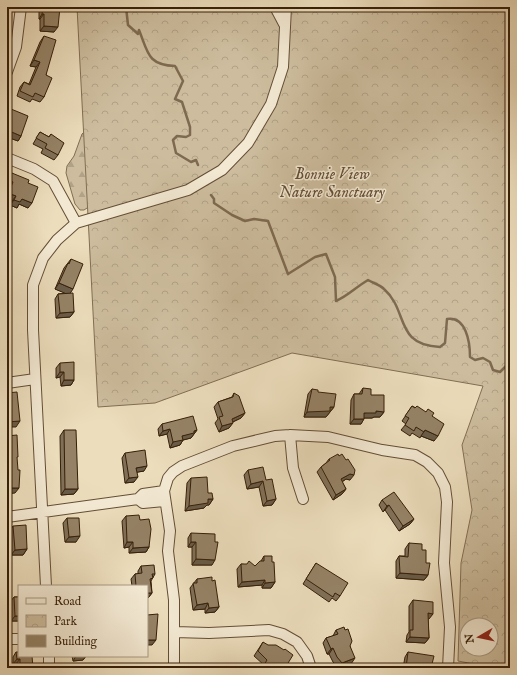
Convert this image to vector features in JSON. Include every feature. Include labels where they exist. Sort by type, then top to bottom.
[{"type":"street","points":[[7,72],[16,47],[21,7]]},
{"type":"street","points":[[275,7],[284,24]]},
{"type":"street","points":[[46,585],[35,379],[33,285],[43,258],[57,240],[76,223],[188,190],[222,170],[248,143],[271,104],[282,67],[286,7]]},
{"type":"street","points":[[7,158],[34,169],[53,181],[76,223]]},
{"type":"street","points":[[7,383],[35,379]]},
{"type":"street","points":[[290,435],[293,468],[303,499]]},
{"type":"street","points":[[174,668],[174,600],[168,551],[170,532],[164,501],[164,491],[168,478],[173,472],[182,466],[254,440],[290,435],[328,438],[382,450],[415,455],[427,462],[438,473],[445,487],[447,502],[444,563],[450,627],[448,668]]},
{"type":"street","points":[[7,517],[138,499],[142,494],[164,491]]},
{"type":"street","points":[[138,499],[143,503],[164,501]]},
{"type":"street","points":[[175,632],[209,633],[269,630],[284,634],[297,642],[307,656],[311,668]]},
{"type":"street","points":[[7,639],[18,639]]},
{"type":"street","points":[[48,657],[49,668]]},
{"type":"green space","name":"Bonnie View Nature Sanctuary","points":[[77,7],[510,7],[510,668],[495,668],[458,661],[459,628],[459,657],[499,657],[499,617],[459,617],[461,563],[472,510],[462,445],[483,386],[292,353],[155,403],[98,407]]},
{"type":"green space","points":[[88,128],[96,202],[84,210],[80,210],[75,204],[66,173],[67,166],[74,156],[82,134]]},
{"type":"building","points":[[43,7],[60,7],[58,27],[44,26],[44,14],[42,14]]},
{"type":"building","points":[[44,36],[56,40],[46,75],[52,78],[44,97],[35,93],[33,97],[20,91],[24,82],[30,85],[40,62],[34,60]]},
{"type":"building","points":[[11,109],[28,116],[21,136],[7,130],[7,121]]},
{"type":"building","points":[[40,132],[49,137],[51,134],[64,143],[58,155],[45,148],[47,144],[36,138]]},
{"type":"building","points":[[7,171],[29,180],[28,183],[38,187],[32,203],[22,199],[20,202],[14,200],[16,196],[8,193],[13,182],[7,179]]},
{"type":"building","points":[[71,259],[83,264],[73,289],[59,283]]},
{"type":"building","points":[[73,293],[74,312],[60,313],[58,294]]},
{"type":"building","points":[[74,362],[74,380],[64,380],[64,372],[60,372],[60,363]]},
{"type":"building","points":[[363,388],[371,389],[371,395],[384,395],[384,412],[376,411],[376,413],[364,413],[364,419],[354,419],[354,394],[362,394]]},
{"type":"building","points":[[312,389],[318,390],[318,392],[336,394],[334,407],[330,407],[330,411],[307,412]]},
{"type":"building","points":[[17,392],[20,421],[7,422],[7,393]]},
{"type":"building","points":[[234,393],[239,396],[245,413],[232,419],[233,423],[222,426],[219,417],[223,416],[218,402],[233,397]]},
{"type":"building","points":[[412,406],[415,408],[417,406],[426,412],[428,409],[434,413],[432,416],[444,424],[438,436],[425,430],[424,432],[416,427],[414,431],[405,425],[409,418],[405,416]]},
{"type":"building","points":[[193,416],[197,430],[194,431],[194,433],[182,436],[183,440],[173,442],[170,429],[163,431],[162,424]]},
{"type":"building","points":[[64,430],[76,430],[78,489],[65,489]]},
{"type":"building","points":[[17,435],[18,470],[20,470],[19,488],[7,488],[7,436]]},
{"type":"building","points":[[145,450],[147,466],[136,468],[138,477],[129,478],[125,453]]},
{"type":"building","points":[[338,454],[339,456],[342,454],[346,460],[348,459],[355,470],[354,475],[350,474],[341,479],[346,489],[336,495],[321,467],[330,460],[329,459]]},
{"type":"building","points":[[263,467],[266,480],[272,479],[276,499],[267,501],[263,481],[251,484],[248,470]]},
{"type":"building","points":[[207,477],[208,493],[212,493],[213,499],[208,499],[208,503],[189,506],[191,478]]},
{"type":"building","points":[[394,492],[414,519],[403,526],[389,505],[387,506],[382,500]]},
{"type":"building","points":[[139,515],[140,520],[149,519],[151,529],[149,547],[133,548],[133,542],[127,542],[126,516]]},
{"type":"building","points":[[67,518],[79,518],[80,536],[69,537]]},
{"type":"building","points":[[26,525],[27,549],[15,550],[13,526]]},
{"type":"building","points":[[191,533],[215,534],[215,542],[218,542],[215,560],[196,559],[196,542],[191,542]]},
{"type":"building","points":[[409,543],[422,544],[422,550],[426,550],[426,563],[430,563],[428,575],[400,573],[399,556],[408,557]]},
{"type":"building","points":[[264,556],[272,556],[272,562],[274,562],[275,582],[265,583],[265,580],[242,582],[241,564],[247,564],[249,561],[255,566],[260,561],[264,561]]},
{"type":"building","points":[[316,563],[348,583],[340,596],[335,593],[333,597],[306,579]]},
{"type":"building","points":[[154,565],[155,574],[152,574],[153,578],[150,579],[152,593],[148,593],[148,585],[136,585],[135,574],[142,573],[141,566]]},
{"type":"building","points":[[212,577],[212,581],[215,580],[219,607],[209,608],[208,603],[197,605],[193,583],[197,583],[197,579]]},
{"type":"building","points":[[14,597],[18,597],[18,616],[15,616]]},
{"type":"building","points":[[413,600],[433,602],[433,614],[428,613],[429,638],[410,637],[410,630],[413,630]]},
{"type":"building","points":[[158,614],[156,640],[148,640],[148,615]]},
{"type":"building","points":[[344,627],[345,630],[348,629],[352,641],[350,646],[355,658],[342,663],[337,657],[333,648],[331,649],[326,638],[338,634],[336,630]]},
{"type":"building","points":[[263,642],[268,645],[276,645],[293,655],[285,668],[268,668],[264,665],[267,660],[258,651]]},
{"type":"building","points":[[16,652],[18,652],[18,657],[32,657],[33,668],[20,668],[20,659],[17,659]]},
{"type":"building","points":[[408,652],[434,656],[431,668],[406,668]]},
{"type":"waterway","points":[[126,7],[128,25],[138,34],[139,30],[150,56],[159,63],[175,66],[183,81],[175,99],[182,102],[190,127],[190,135],[186,137],[177,136],[173,140],[176,153],[191,162],[196,160],[198,165]]},
{"type":"waterway","points":[[211,195],[214,199],[214,203],[232,215],[245,221],[254,219],[268,221],[288,274],[315,257],[326,254],[335,277],[336,301],[368,280],[378,285],[392,298],[404,326],[415,340],[425,345],[440,347],[445,343],[447,319],[453,319],[459,322],[466,331],[470,357],[475,360],[483,358],[490,362],[493,370],[500,372],[506,366],[510,354]]}]
